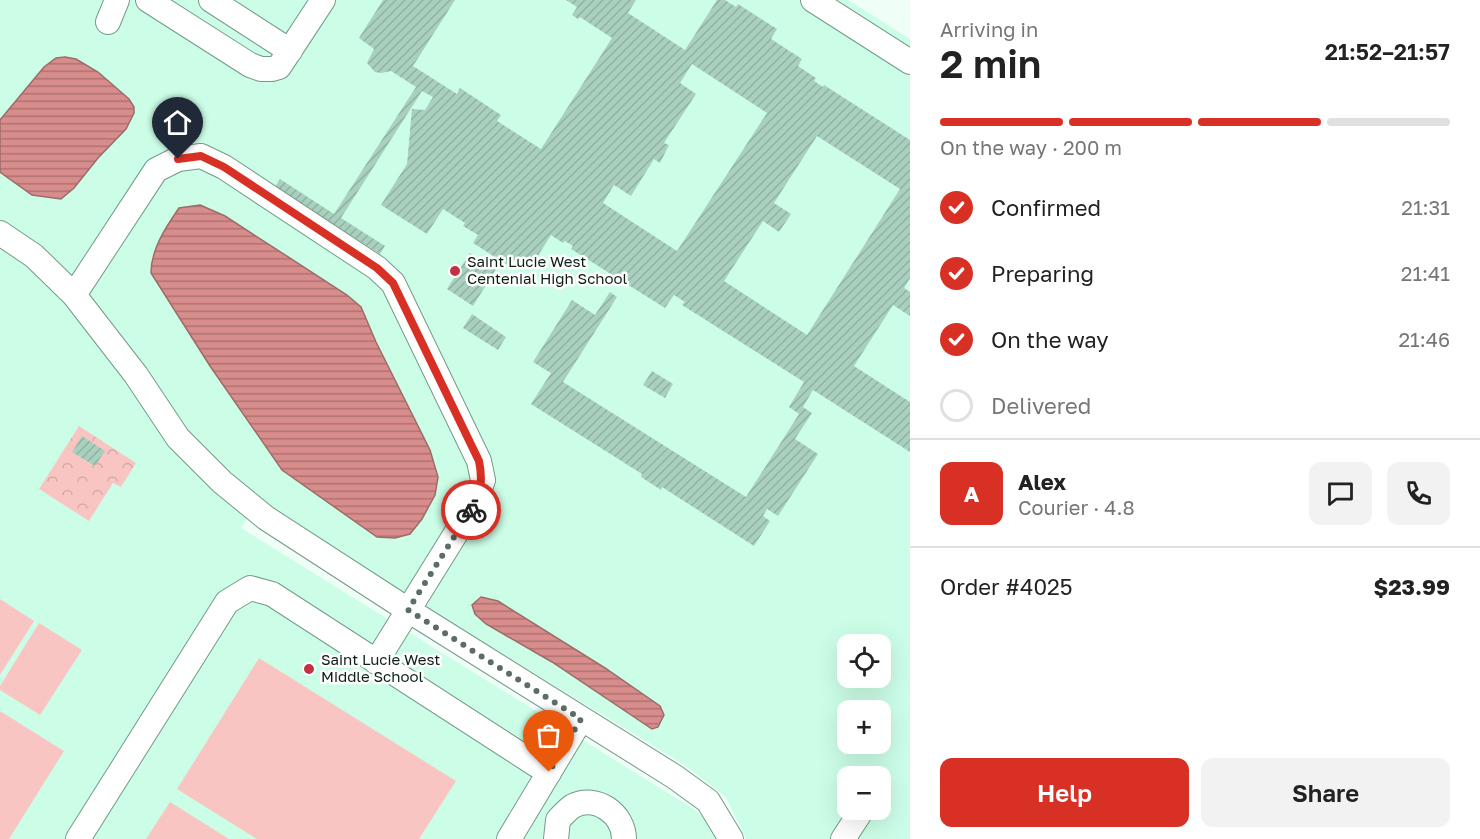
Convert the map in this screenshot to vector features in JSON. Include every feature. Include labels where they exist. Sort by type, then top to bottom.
[{"type":"lane","points":[[108,22],[117,0]]},
{"type":"lane","points":[[148,0],[250,65],[261,69],[279,67],[323,0]]},
{"type":"lane","points":[[211,0],[290,51]]},
{"type":"lane","points":[[813,0],[910,62]]},
{"type":"lane","points":[[74,295],[156,170],[178,159],[201,156],[224,167],[291,211],[377,268],[393,283],[479,461],[483,480],[476,501],[376,662]]},
{"type":"lane","points":[[0,233],[34,256],[74,295],[136,375],[178,438],[222,482],[266,518],[675,777],[708,801],[731,839]]},
{"type":"lane","points":[[78,839],[227,602],[250,588],[272,594],[549,772]]},
{"type":"lane","points":[[509,839],[581,719]]},
{"type":"lane","points":[[556,839],[558,820],[573,806],[594,803],[615,813],[624,831],[624,839]]},
{"type":"lane","points":[[843,839],[855,820]]},
{"type":"shaded area","name":"Saint Lucie West Centenial High School","points":[[0,0],[848,0],[910,39],[910,839],[746,839],[726,797],[683,764],[257,504],[241,528],[697,811],[714,830],[715,839],[0,839]]},
{"type":"shaded area","points":[[56,58],[76,59],[98,72],[129,99],[134,107],[134,113],[126,129],[98,158],[74,188],[61,199],[32,195],[0,172],[0,120],[44,67]]},
{"type":"shaded area","points":[[200,205],[225,216],[347,295],[361,307],[430,450],[438,477],[435,495],[422,519],[410,534],[395,538],[377,537],[282,470],[210,366],[151,273],[156,247],[179,208]]},
{"type":"shaded area","points":[[481,597],[498,601],[605,668],[660,706],[664,715],[658,727],[652,729],[552,662],[486,624],[475,614],[472,605]]},
{"type":"green space","points":[[79,426],[136,463],[121,487],[113,483],[89,521],[39,489]]},
{"type":"green space","points":[[0,599],[34,621],[0,675]]},
{"type":"green space","points":[[39,623],[82,650],[40,715],[0,690],[0,686]]},
{"type":"green space","points":[[259,658],[456,781],[419,839],[257,839],[177,789]]},
{"type":"green space","points":[[0,711],[64,751],[9,839],[0,839]]},
{"type":"green space","points":[[170,802],[229,839],[146,839]]},
{"type":"building","points":[[383,0],[455,0],[413,66],[457,94],[460,88],[501,115],[497,121],[541,149],[612,38],[580,17],[578,19],[572,15],[577,7],[566,0],[636,0],[628,13],[685,50],[717,0],[725,0],[736,7],[738,4],[777,29],[771,39],[802,59],[798,66],[816,78],[814,81],[823,87],[824,85],[910,140],[910,278],[904,288],[910,292],[910,316],[893,305],[854,366],[910,402],[910,452],[813,390],[803,407],[812,413],[795,439],[818,454],[778,516],[767,509],[763,516],[770,521],[754,546],[662,487],[661,490],[641,477],[642,474],[531,404],[551,373],[533,362],[572,300],[595,315],[610,292],[617,297],[563,382],[746,497],[799,414],[789,407],[804,382],[682,305],[685,302],[674,295],[665,308],[571,249],[573,246],[551,235],[529,270],[513,259],[509,266],[473,243],[478,235],[463,226],[465,223],[443,209],[427,234],[381,205],[407,164],[412,109],[425,110],[433,97],[422,91],[341,218],[385,246],[380,254],[275,187],[280,179],[334,214],[416,87],[391,71],[375,72],[367,63],[374,49],[359,38]],"holes":[[[692,64],[767,113],[677,251],[603,203],[614,185],[631,196],[654,159],[660,163],[669,145],[664,143],[696,94],[680,83]],[[817,136],[900,189],[807,335],[724,281],[763,221],[779,232],[791,214],[774,203]]]},
{"type":"building","points":[[470,253],[496,269],[473,306],[447,289]]},
{"type":"building","points":[[472,314],[506,337],[498,350],[463,328]]},
{"type":"building","points":[[652,371],[673,384],[665,398],[643,385]]},
{"type":"building","points":[[82,436],[105,451],[95,466],[72,452]]},
{"type":"way so far","points":[[471,510],[408,610],[581,719],[549,772]]},
{"type":"place","name":"Saint Lucie West Centenial High School","points":[[455,271]]},
{"type":"place","name":"Saint Lucie West Middle School","points":[[309,669]]},
{"type":"route","points":[[178,159],[201,156],[224,167],[377,268],[393,283],[479,461],[483,480],[471,510]]}]
